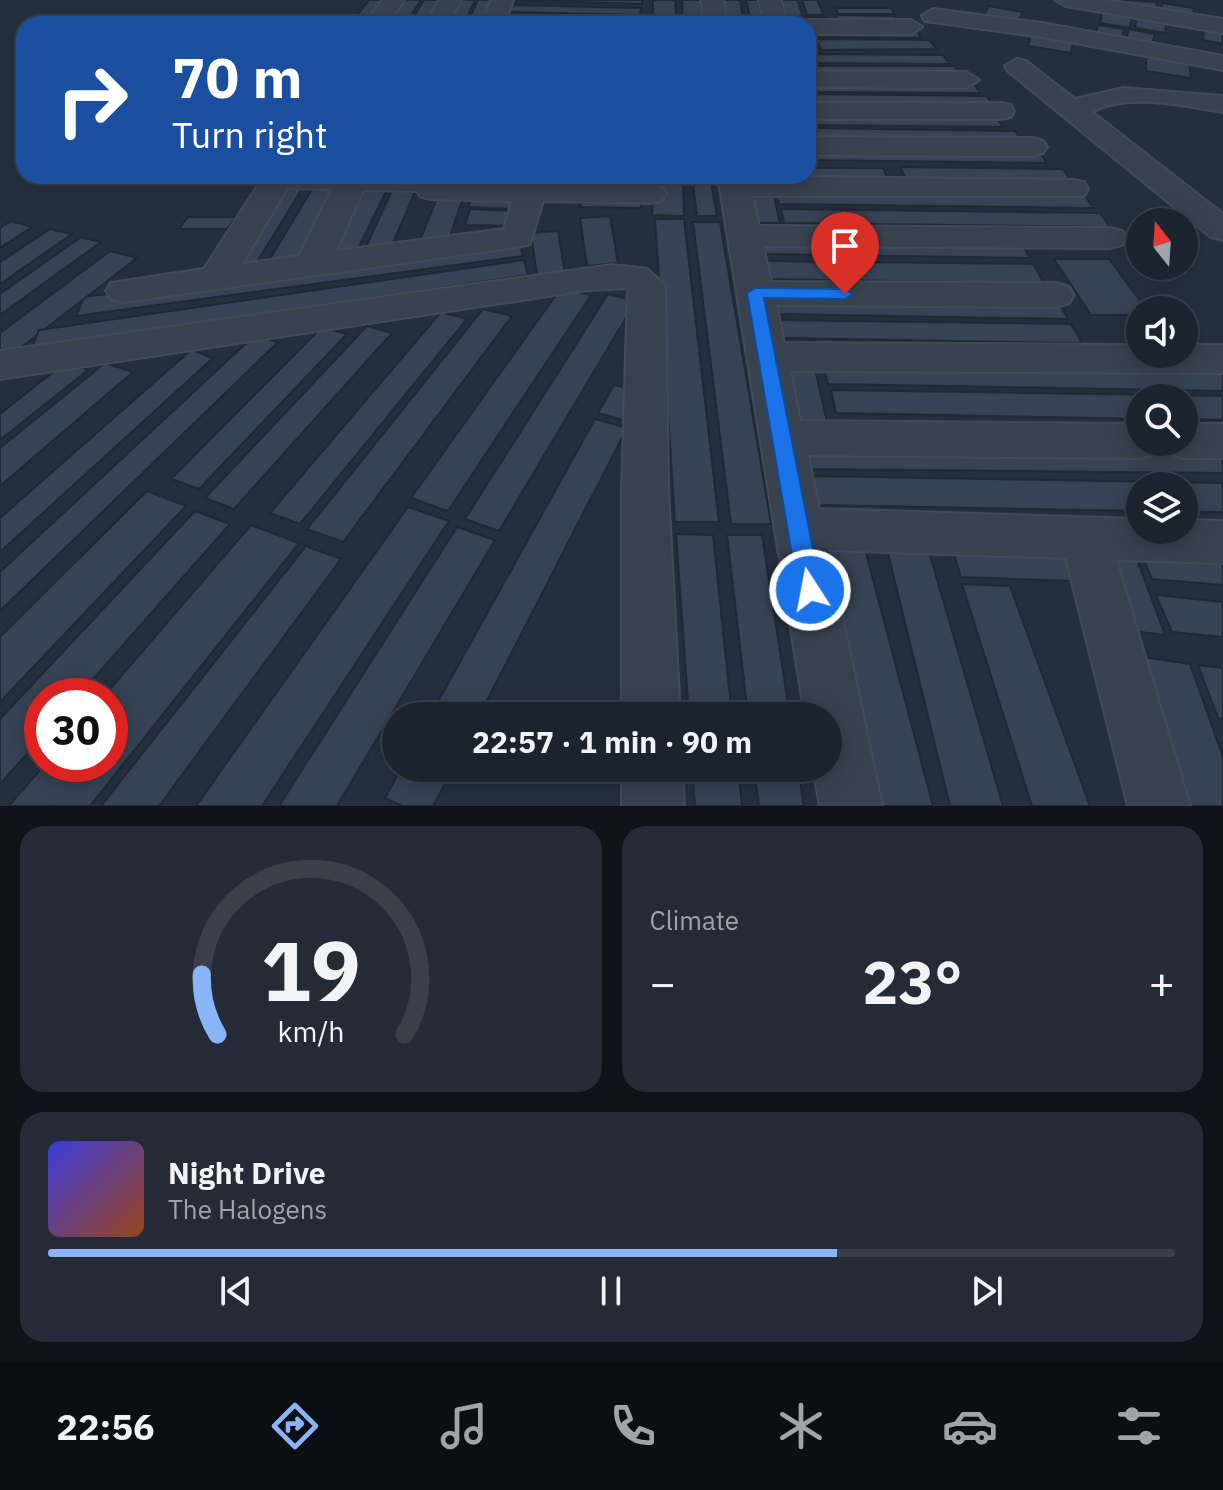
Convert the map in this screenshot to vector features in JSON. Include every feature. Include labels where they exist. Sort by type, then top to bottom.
[{"type":"street","points":[[826,0],[837,27]]},
{"type":"street","points":[[1042,30],[1047,0]]},
{"type":"street","points":[[1066,0],[1223,26]]},
{"type":"street","points":[[933,16],[1042,30],[1223,63]]},
{"type":"street","points":[[816,27],[911,27]]},
{"type":"street","points":[[1017,66],[1223,230]]},
{"type":"street","points":[[816,79],[966,80]]},
{"type":"street","points":[[1074,111],[1084,102],[1139,96],[1223,104]]},
{"type":"street","points":[[816,111],[1001,111]]},
{"type":"street","points":[[816,146],[1033,147]]},
{"type":"street","points":[[215,279],[275,184]]},
{"type":"street","points":[[312,265],[350,184]]},
{"type":"street","points":[[408,252],[435,184]]},
{"type":"street","points":[[446,184],[530,192],[650,193]]},
{"type":"street","points":[[734,184],[851,806]]},
{"type":"street","points":[[816,184],[1073,189]]},
{"type":"street","points":[[124,291],[518,237],[530,192]]},
{"type":"street","points":[[744,236],[1110,238]]},
{"type":"street","points":[[0,365],[588,279],[633,274],[641,278],[647,285],[645,489],[651,702]]},
{"type":"street","points":[[755,293],[1056,295]]},
{"type":"street","points":[[766,357],[1223,359]]},
{"type":"street","points":[[780,438],[1126,441]]},
{"type":"street","points":[[1198,441],[1223,441]]},
{"type":"street","points":[[798,529],[1223,542]]},
{"type":"street","points":[[1085,538],[1159,806]]},
{"type":"street","points":[[652,782],[653,806]]},
{"type":"building","points":[[369,0],[386,0],[375,16],[357,16]]},
{"type":"building","points":[[398,0],[421,0],[410,16],[387,16]]},
{"type":"building","points":[[424,0],[446,0],[437,16],[414,16]]},
{"type":"building","points":[[456,0],[475,0],[468,16],[448,16]]},
{"type":"building","points":[[478,0],[499,0],[492,16],[471,16]]},
{"type":"building","points":[[514,0],[642,0],[642,4]]},
{"type":"building","points":[[653,0],[675,0],[676,16],[653,16]]},
{"type":"building","points":[[682,0],[701,0],[702,16],[683,16]]},
{"type":"building","points":[[720,0],[740,0],[743,16],[722,16]]},
{"type":"building","points":[[746,0],[763,0],[767,16],[750,16]]},
{"type":"building","points":[[778,0],[797,0],[803,16],[783,15]]},
{"type":"building","points":[[802,0],[817,0],[824,15],[807,15]]},
{"type":"building","points":[[1127,0],[1157,2],[1155,13],[1125,9]]},
{"type":"building","points":[[1163,3],[1194,8],[1192,20],[1159,14]]},
{"type":"building","points":[[511,5],[641,8],[640,15],[508,12]]},
{"type":"building","points":[[989,6],[1023,12],[1019,20],[984,15]]},
{"type":"building","points":[[835,8],[891,8],[895,14],[838,14]]},
{"type":"building","points":[[1103,11],[1132,15],[1130,28],[1100,23]]},
{"type":"building","points":[[836,15],[895,16],[899,24],[839,23]]},
{"type":"building","points":[[816,17],[826,17],[829,23],[816,23]]},
{"type":"building","points":[[1137,17],[1166,22],[1165,33],[1135,28]]},
{"type":"building","points":[[1098,25],[1124,29],[1121,43],[1094,38]]},
{"type":"building","points":[[1204,28],[1223,31],[1223,44],[1203,40]]},
{"type":"building","points":[[816,29],[917,30],[921,38],[816,37]]},
{"type":"building","points":[[1129,29],[1155,34],[1151,48],[1125,43]]},
{"type":"building","points":[[1031,36],[1073,43],[1071,53],[1028,46]]},
{"type":"building","points":[[816,39],[929,40],[937,49],[821,50]]},
{"type":"building","points":[[816,54],[943,55],[950,64],[816,63]]},
{"type":"building","points":[[1146,57],[1189,64],[1191,78],[1146,71]]},
{"type":"building","points":[[816,66],[954,66],[960,74],[816,73]]},
{"type":"building","points":[[816,82],[973,83],[980,93],[816,92]]},
{"type":"building","points":[[816,94],[987,96],[994,107],[816,104]]},
{"type":"building","points":[[816,114],[995,116],[1003,127],[816,125]]},
{"type":"building","points":[[816,128],[1015,131],[1023,142],[816,139]]},
{"type":"building","points":[[816,149],[1039,152],[1047,163],[816,160]]},
{"type":"building","points":[[900,167],[1063,169],[1072,182],[906,179]]},
{"type":"building","points":[[816,168],[883,168],[888,179],[816,178]]},
{"type":"building","points":[[281,184],[305,184],[255,265],[228,264]]},
{"type":"building","points":[[315,184],[341,184],[298,260],[270,259]]},
{"type":"building","points":[[357,184],[390,184],[357,251],[322,250]]},
{"type":"building","points":[[543,184],[641,184],[641,187]]},
{"type":"building","points":[[654,184],[683,184],[684,216],[652,215]]},
{"type":"building","points":[[693,184],[711,184],[717,216],[697,216]]},
{"type":"building","points":[[394,186],[417,187],[391,248],[366,247]]},
{"type":"building","points":[[748,188],[772,188],[780,223],[754,223]]},
{"type":"building","points":[[776,190],[1083,194],[1094,208],[779,204]]},
{"type":"building","points":[[440,191],[465,192],[449,239],[421,238]]},
{"type":"building","points":[[473,192],[520,193],[516,209],[468,207]]},
{"type":"building","points":[[582,194],[641,196],[641,208],[580,207]]},
{"type":"building","points":[[470,209],[515,211],[511,226],[465,225]]},
{"type":"building","points":[[781,209],[1100,213],[1110,227],[784,223]]},
{"type":"building","points":[[610,216],[618,263],[587,266],[580,218]]},
{"type":"building","points":[[188,217],[236,217],[227,229],[179,229]]},
{"type":"building","points":[[655,219],[684,219],[719,522],[675,522]]},
{"type":"building","points":[[11,221],[32,227],[0,248],[0,228]]},
{"type":"building","points":[[693,222],[720,222],[771,524],[731,524]]},
{"type":"building","points":[[50,229],[72,234],[0,284],[0,262]]},
{"type":"building","points":[[558,231],[565,274],[537,276],[531,233]]},
{"type":"building","points":[[81,237],[101,242],[0,315],[0,294]]},
{"type":"building","points":[[755,238],[1020,241],[1030,258],[758,254]]},
{"type":"building","points":[[519,239],[523,256],[76,316],[84,297]]},
{"type":"building","points":[[110,251],[137,258],[6,359],[0,357],[0,333]]},
{"type":"building","points":[[1054,259],[1109,259],[1137,296],[1126,296],[1126,315],[1091,315]]},
{"type":"building","points":[[524,260],[528,275],[32,348],[39,330]]},
{"type":"building","points":[[759,261],[1033,264],[1044,283],[762,279]]},
{"type":"building","points":[[561,288],[591,295],[448,511],[411,498]]},
{"type":"building","points":[[608,294],[636,301],[499,531],[465,519]]},
{"type":"building","points":[[772,294],[1056,298],[1068,319],[776,314]]},
{"type":"building","points":[[483,309],[512,316],[343,542],[307,529]]},
{"type":"building","points":[[441,312],[467,319],[300,524],[270,513]]},
{"type":"building","points":[[774,320],[1071,324],[1082,343],[777,338]]},
{"type":"building","points":[[367,326],[392,333],[234,509],[205,498]]},
{"type":"building","points":[[322,327],[347,334],[199,489],[171,479]]},
{"type":"building","points":[[255,335],[278,342],[0,611],[0,572]]},
{"type":"building","points":[[191,350],[213,358],[0,552],[0,518]]},
{"type":"building","points":[[776,360],[813,361],[828,426],[788,426]]},
{"type":"building","points":[[822,361],[1126,366],[1126,368],[1223,367],[1223,391],[1198,391],[1198,384],[1126,384],[1126,389],[828,384]]},
{"type":"building","points":[[66,362],[88,370],[0,440],[0,414]]},
{"type":"building","points":[[105,363],[133,372],[0,486],[0,448]]},
{"type":"building","points":[[614,385],[641,392],[626,421],[598,413]]},
{"type":"building","points":[[831,390],[1126,395],[1126,419],[836,413]]},
{"type":"building","points":[[1198,396],[1223,396],[1223,420],[1198,419]]},
{"type":"building","points":[[595,419],[627,428],[486,702],[438,702]]},
{"type":"building","points":[[801,443],[1126,446],[1126,456],[1198,456],[1198,447],[1223,447],[1223,473],[806,469]]},
{"type":"building","points":[[811,476],[1126,481],[1126,511],[816,505]]},
{"type":"building","points":[[1198,483],[1223,483],[1223,512],[1198,512]]},
{"type":"building","points":[[147,491],[186,506],[0,702],[0,637]]},
{"type":"building","points":[[408,507],[449,521],[262,806],[196,806]]},
{"type":"building","points":[[195,511],[230,524],[94,678],[38,678]]},
{"type":"building","points":[[251,525],[299,543],[128,758],[128,678],[119,678]]},
{"type":"building","points":[[457,527],[495,540],[399,702],[382,702],[382,730],[337,806],[279,806]]},
{"type":"building","points":[[676,534],[713,535],[731,702],[688,702]]},
{"type":"building","points":[[813,534],[861,534],[933,806],[871,806]]},
{"type":"building","points":[[727,535],[762,535],[788,702],[746,702]]},
{"type":"building","points":[[884,537],[925,538],[1003,806],[950,806]]},
{"type":"building","points":[[950,541],[1061,545],[1076,581],[961,577]]},
{"type":"building","points":[[1093,541],[1132,546],[1165,635],[1123,630]]},
{"type":"building","points":[[1136,544],[1223,550],[1223,585],[1152,579]]},
{"type":"building","points":[[306,546],[341,559],[159,806],[101,806],[120,782],[128,782],[128,772]]},
{"type":"building","points":[[962,584],[1010,586],[1090,806],[1032,806]]},
{"type":"building","points":[[1156,595],[1223,602],[1223,637],[1172,632]]},
{"type":"building","points":[[1124,654],[1190,664],[1223,757],[1223,806],[1169,806]]},
{"type":"building","points":[[1198,665],[1223,668],[1223,719],[1218,718]]},
{"type":"building","points":[[24,693],[24,757],[0,784],[0,719]]},
{"type":"building","points":[[30,782],[109,782],[90,806],[9,806]]},
{"type":"building","points":[[394,782],[446,782],[433,806],[402,806],[385,798]]},
{"type":"building","points":[[693,782],[739,782],[742,806],[695,806]]},
{"type":"building","points":[[756,782],[800,782],[804,806],[759,806]]},
{"type":"route","points":[[810,590],[755,293],[845,294]]}]
